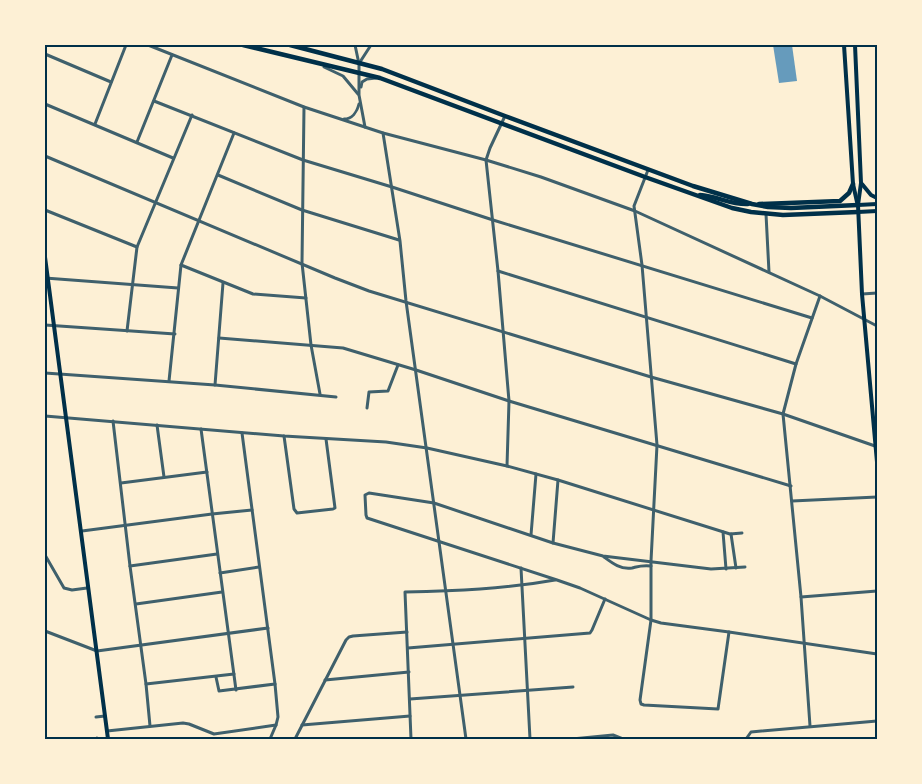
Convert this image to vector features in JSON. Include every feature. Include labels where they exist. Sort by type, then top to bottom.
[{"type":"main road","points":[[243,45],[380,78],[732,208],[783,215],[877,211]]},
{"type":"main road","points":[[290,45],[382,69],[693,186],[752,204],[791,208],[877,204]]},
{"type":"main road","points":[[844,45],[853,184],[858,205]]},
{"type":"main road","points":[[855,45],[861,183],[858,212],[863,319],[877,462]]},
{"type":"main road","points":[[861,183],[877,198]]},
{"type":"main road","points":[[694,195],[739,204],[840,201],[849,193],[853,184]]},
{"type":"main road","points":[[45,257],[46,279],[61,374],[108,739]]},
{"type":"street","points":[[95,125],[126,45]]},
{"type":"street","points":[[148,45],[304,107],[383,133],[541,177],[634,211],[820,296],[877,326]]},
{"type":"street","points":[[355,45],[359,64],[359,95],[364,127]]},
{"type":"street","points":[[359,64],[371,45]]},
{"type":"street","points":[[45,54],[111,82]]},
{"type":"street","points":[[137,143],[172,55]]},
{"type":"street","points":[[312,62],[343,76],[359,95]]},
{"type":"street","points":[[359,95],[362,82],[367,79],[380,78]]},
{"type":"street","points":[[154,101],[303,160],[812,318]]},
{"type":"street","points":[[343,119],[354,114],[360,103]]},
{"type":"street","points":[[45,104],[174,158]]},
{"type":"street","points":[[304,107],[302,263],[311,345],[320,394]]},
{"type":"street","points":[[127,331],[137,247],[192,116]]},
{"type":"street","points":[[505,116],[486,160],[509,400],[507,466]]},
{"type":"street","points":[[169,382],[181,265],[234,133]]},
{"type":"street","points":[[383,133],[400,241],[406,301],[466,739]]},
{"type":"street","points":[[45,156],[155,204],[369,291],[651,377],[783,414],[876,446]]},
{"type":"street","points":[[648,169],[635,202],[634,211],[642,265],[657,446],[651,563],[651,620],[641,704],[718,709],[729,632]]},
{"type":"street","points":[[218,174],[302,210],[400,241]]},
{"type":"street","points":[[45,210],[137,247]]},
{"type":"street","points":[[766,214],[769,272]]},
{"type":"street","points":[[181,265],[259,296],[306,298]]},
{"type":"street","points":[[498,271],[796,364]]},
{"type":"street","points":[[46,279],[178,288]]},
{"type":"street","points":[[215,385],[223,283]]},
{"type":"street","points":[[862,294],[877,293]]},
{"type":"street","points":[[810,726],[805,643],[783,414],[796,364],[820,296]]},
{"type":"street","points":[[45,325],[175,334]]},
{"type":"street","points":[[219,338],[343,348],[791,486]]},
{"type":"street","points":[[367,408],[369,392],[388,391],[398,365]]},
{"type":"street","points":[[45,373],[215,385],[336,397]]},
{"type":"street","points":[[45,416],[284,436],[387,442],[427,448],[558,480],[723,532],[742,533]]},
{"type":"street","points":[[113,422],[150,726]]},
{"type":"street","points":[[157,425],[164,477]]},
{"type":"street","points":[[201,429],[236,690]]},
{"type":"street","points":[[242,432],[275,684],[278,717],[270,739]]},
{"type":"street","points":[[284,436],[294,509],[297,513],[335,508],[326,439]]},
{"type":"street","points":[[121,483],[207,472]]},
{"type":"street","points":[[531,535],[536,474]]},
{"type":"street","points":[[553,543],[558,480]]},
{"type":"street","points":[[746,567],[711,570],[603,556],[553,543],[434,503],[367,493],[365,495],[368,518],[557,580],[651,620],[877,654]]},
{"type":"street","points":[[792,501],[877,497]]},
{"type":"street","points":[[82,531],[252,510]]},
{"type":"street","points":[[723,532],[726,569]]},
{"type":"street","points":[[731,534],[736,568]]},
{"type":"street","points":[[130,566],[217,554]]},
{"type":"street","points":[[45,555],[64,588],[72,590],[87,588]]},
{"type":"street","points":[[603,556],[617,566],[625,568],[651,563]]},
{"type":"street","points":[[220,573],[259,567]]},
{"type":"street","points":[[521,568],[530,739]]},
{"type":"street","points":[[411,739],[405,592],[522,586],[557,580]]},
{"type":"street","points":[[801,597],[877,591]]},
{"type":"street","points":[[136,604],[222,592]]},
{"type":"street","points":[[408,648],[591,632],[605,599]]},
{"type":"street","points":[[46,633],[97,651],[268,628]]},
{"type":"street","points":[[295,739],[349,637],[407,632]]},
{"type":"street","points":[[326,680],[409,672]]},
{"type":"street","points":[[146,684],[234,674]]},
{"type":"street","points":[[216,676],[219,691],[275,684]]},
{"type":"street","points":[[410,699],[573,687]]},
{"type":"street","points":[[96,717],[105,716]]},
{"type":"street","points":[[302,725],[410,716]]},
{"type":"street","points":[[746,739],[751,732],[877,721]]},
{"type":"street","points":[[107,731],[183,723],[214,734],[276,725]]},
{"type":"street","points":[[572,739],[613,735],[623,739]]},
{"type":"water","points":[[773,45],[792,45],[797,81],[779,83]]}]
